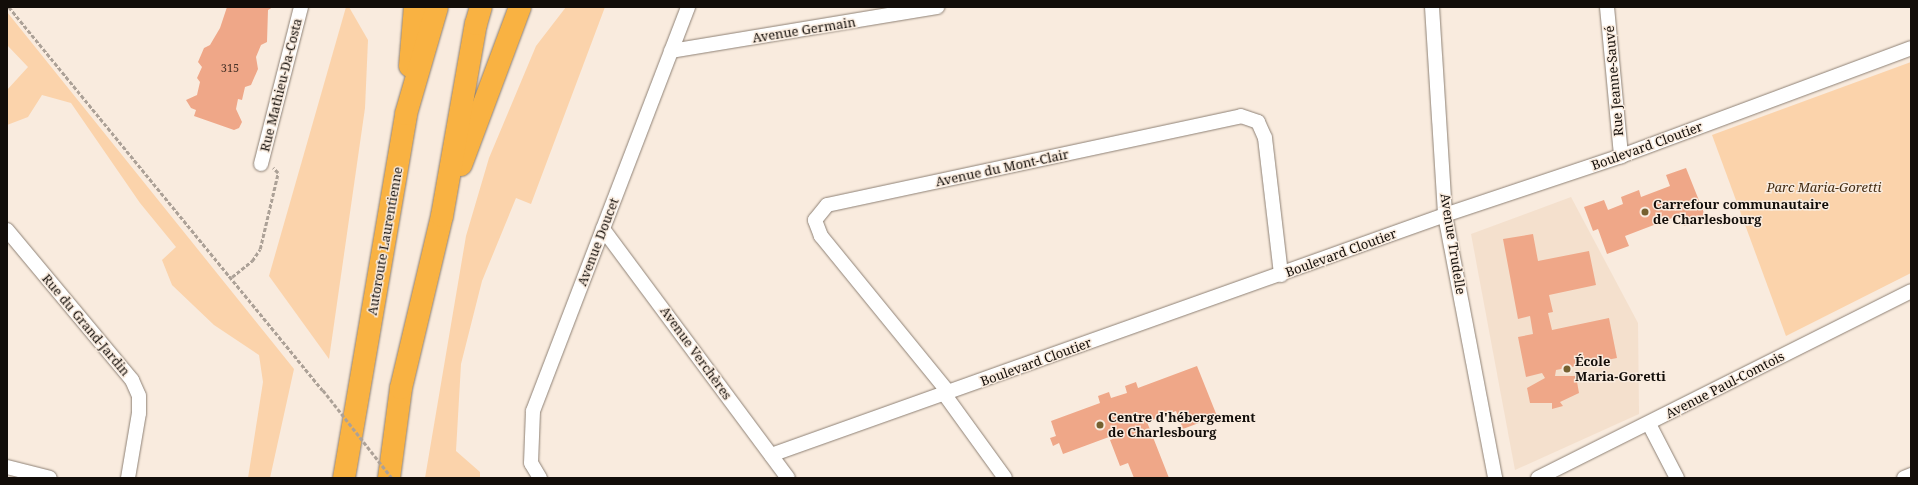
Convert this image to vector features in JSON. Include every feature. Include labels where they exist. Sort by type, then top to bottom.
[{"type":"highway","points":[[406,114],[415,7]]},
{"type":"highway","name":"Autoroute Laurentienne","points":[[344,478],[406,114],[437,7]]},
{"type":"highway","points":[[389,478],[401,388],[442,216],[476,24],[481,7]]},
{"type":"highway","points":[[442,216],[520,7]]},
{"type":"street","name":"Rue Mathieu-Da-Costa","points":[[261,164],[301,7]]},
{"type":"street","name":"Avenue Doucet","points":[[540,478],[531,462],[533,411],[688,7]]},
{"type":"street","name":"Avenue Germain","points":[[671,51],[937,7]]},
{"type":"street","name":"Avenue Trudelle","points":[[1432,7],[1445,214],[1495,478]]},
{"type":"street","name":"Rue Jeanne-Sauvé","points":[[1607,7],[1621,156]]},
{"type":"street","name":"Boulevard Cloutier","points":[[771,455],[1281,275],[1445,214],[1621,156],[1911,48]]},
{"type":"street","name":"Avenue du Mont-Clair","points":[[1005,478],[947,394],[821,236],[815,220],[828,205],[1241,116],[1258,122],[1265,138],[1281,275]]},
{"type":"street","name":"Avenue Verchères","points":[[604,229],[788,478]]},
{"type":"street","name":"Rue du Grand-Jardin","points":[[7,230],[132,380],[139,396],[139,413],[128,478]]},
{"type":"street","name":"Avenue Paul-Comtois","points":[[1538,478],[1649,424],[1911,291]]},
{"type":"street","points":[[1649,424],[1677,478]]},
{"type":"street","points":[[7,467],[50,478]]},
{"type":"street","points":[[1904,478],[1911,475]]},
{"type":"path","points":[[9,7],[232,277],[392,478]]},
{"type":"path","points":[[232,277],[257,254],[264,237],[278,173],[276,169],[261,164]]},
{"type":"shaded area","name":"École Maria-Goretti","points":[[1571,197],[1638,323],[1639,414],[1515,470],[1471,234]]},
{"type":"green space","points":[[346,7],[349,7],[368,40],[365,108],[329,359],[269,276]]},
{"type":"green space","points":[[566,7],[605,7],[531,204],[516,198],[482,281],[461,364],[456,451],[480,472],[480,478],[425,478],[466,236],[489,158],[536,46]]},
{"type":"green space","points":[[7,12],[294,369],[270,478],[248,478],[263,382],[259,355],[214,325],[172,285],[162,260],[176,247],[140,203],[71,103],[42,95],[28,117],[7,125],[7,90],[28,67],[7,45]]},
{"type":"green space","name":"Parc Maria-Goretti","points":[[1911,62],[1911,273],[1786,336],[1712,135]]},
{"type":"building","points":[[227,7],[273,7],[268,10],[267,42],[261,45],[256,57],[258,69],[251,85],[245,87],[242,100],[238,99],[236,109],[242,122],[239,128],[234,130],[194,116],[196,110],[191,108],[186,100],[197,95],[200,82],[197,78],[202,67],[198,62],[204,48],[210,45],[220,28]]},
{"type":"building","name":"Carrefour communautaire de Charlesbourg","points":[[1686,168],[1706,218],[1684,226],[1680,215],[1625,236],[1629,246],[1607,254],[1598,229],[1593,231],[1584,207],[1604,200],[1608,210],[1623,204],[1621,197],[1639,190],[1641,197],[1670,186],[1666,175]]},
{"type":"building","points":[[1533,234],[1538,261],[1589,251],[1596,285],[1549,295],[1553,312],[1548,313],[1552,330],[1609,318],[1617,358],[1556,370],[1555,376],[1576,376],[1579,393],[1560,402],[1563,406],[1552,409],[1552,403],[1530,403],[1527,388],[1545,378],[1542,373],[1526,377],[1518,337],[1533,334],[1530,316],[1518,319],[1503,239]]},
{"type":"building","name":"Centre d'hébergement de Charlesbourg","points":[[1197,366],[1217,416],[1183,429],[1176,411],[1147,422],[1169,478],[1134,478],[1128,463],[1120,466],[1110,440],[1118,437],[1117,434],[1063,454],[1059,443],[1053,446],[1050,438],[1056,436],[1051,421],[1100,403],[1098,396],[1109,392],[1111,398],[1127,393],[1125,386],[1136,382],[1138,388]]},
{"type":"place","name":"Carrefour communautaire de Charlesbourg","points":[[1645,212]]},
{"type":"place","name":"École Maria-Goretti","points":[[1567,369]]},
{"type":"place","name":"Centre d'hébergement de Charlesbourg","points":[[1100,425]]}]
